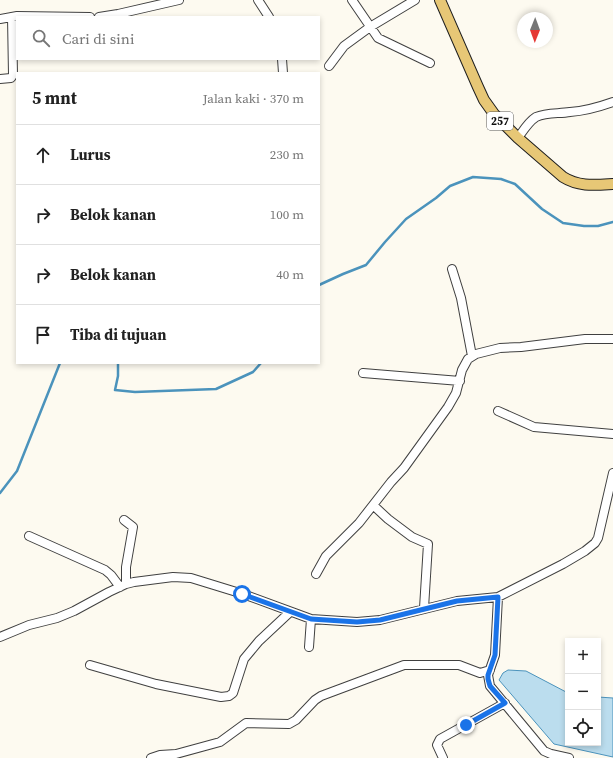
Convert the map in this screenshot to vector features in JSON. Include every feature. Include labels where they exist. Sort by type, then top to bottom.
[{"type":"main road","name":"257","points":[[440,0],[484,100],[502,123],[570,182],[579,185],[613,184]]},
{"type":"street","points":[[105,16],[179,0]]},
{"type":"street","points":[[258,0],[268,16]]},
{"type":"street","points":[[352,0],[376,36],[381,40],[430,63]]},
{"type":"street","points":[[329,66],[342,48],[370,27],[415,0]]},
{"type":"street","points":[[0,79],[13,76],[15,56],[12,17]]},
{"type":"street","points":[[0,19],[16,17]]},
{"type":"street","points":[[282,60],[283,72]]},
{"type":"street","points":[[518,138],[526,126],[537,117],[548,114],[596,108],[613,102]]},
{"type":"street","points":[[452,269],[461,298],[472,356]]},
{"type":"street","points":[[316,574],[326,556],[359,523],[404,468],[448,407],[456,393],[466,362],[472,356],[500,348],[521,347],[585,339],[613,339]]},
{"type":"street","points":[[363,373],[460,381]]},
{"type":"street","points":[[498,411],[534,427],[613,434]]},
{"type":"street","points":[[0,637],[74,612],[123,586],[134,582],[173,577],[191,578],[242,594],[311,619],[357,622],[380,620],[457,601],[498,597],[563,564],[591,546],[598,538],[609,507],[613,473]]},
{"type":"street","points":[[373,505],[388,519],[412,537],[428,544],[424,608]]},
{"type":"street","points":[[123,586],[133,527],[124,520]]},
{"type":"street","points":[[29,536],[105,570],[123,586]]},
{"type":"street","points":[[498,597],[495,655],[488,679],[490,686],[544,751],[568,758]]},
{"type":"street","points":[[90,665],[156,684],[221,697],[230,696],[233,693],[244,659],[259,641],[290,612]]},
{"type":"street","points":[[309,647],[311,619]]},
{"type":"street","points":[[151,758],[160,755],[176,754],[220,742],[246,724],[289,724],[296,720],[321,696],[357,684],[404,665],[459,666],[480,672],[490,670]]},
{"type":"street","points":[[443,758],[437,745],[440,739],[505,703]]},
{"type":"water","points":[[508,670],[526,671],[565,691],[565,746],[601,746],[601,697],[613,698],[613,757],[554,744],[499,680],[503,673]]},
{"type":"waterway","points":[[320,285],[366,265],[406,219],[436,198],[450,186],[473,177],[501,179],[515,184],[542,209],[563,223],[598,226],[613,222]]},
{"type":"waterway","points":[[0,493],[17,471],[60,364]]},
{"type":"waterway","points":[[118,364],[118,376],[115,390],[135,392],[216,389],[253,372],[260,364]]},
{"type":"route","points":[[242,594],[311,619],[357,622],[380,620],[457,601],[498,597],[498,623],[495,655],[488,679],[490,686],[505,703],[466,725]]}]
